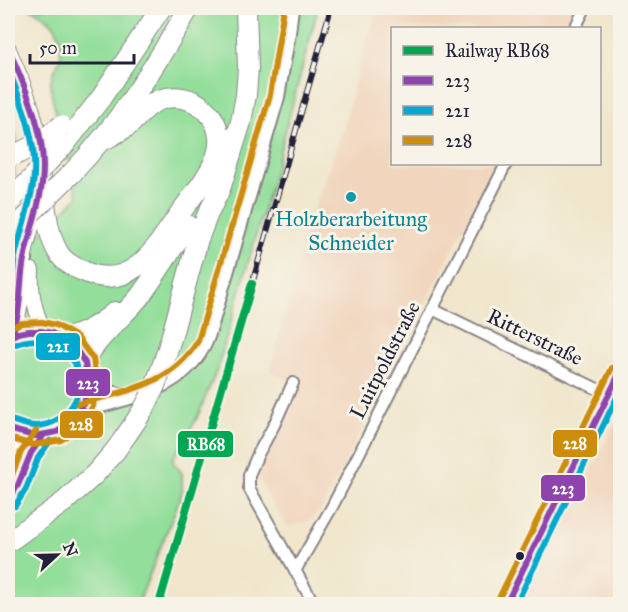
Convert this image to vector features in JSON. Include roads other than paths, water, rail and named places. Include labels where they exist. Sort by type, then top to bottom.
[{"type":"highway","points":[[10,200],[125,64],[161,8]]},
{"type":"highway","points":[[8,236],[100,142],[160,58],[189,8]]},
{"type":"highway","points":[[8,542],[64,502],[94,474],[115,451],[149,399],[165,358],[198,239],[220,189],[241,122],[248,68],[246,8]]},
{"type":"highway","points":[[42,181],[52,236],[59,254],[76,268],[92,276],[121,276],[134,270],[152,254],[214,162],[219,144],[219,132],[215,122],[201,106],[182,98],[169,98],[159,100],[142,110],[128,125],[100,142]]},
{"type":"highway","points":[[11,156],[63,135]]},
{"type":"highway","points":[[86,371],[96,345],[140,295],[216,181],[226,171]]},
{"type":"highway","points":[[64,338],[86,332],[108,317],[125,301],[157,259],[184,208]]},
{"type":"main road","points":[[8,297],[24,260]]},
{"type":"main road","points":[[8,430],[26,436],[43,436],[64,428],[80,413],[87,394],[86,371],[75,348],[64,338],[44,331],[24,331],[10,337]]},
{"type":"main road","points":[[8,430],[14,460],[8,487]]},
{"type":"main road","points":[[8,500],[13,494],[33,448],[43,436]]},
{"type":"street","points":[[80,413],[123,402],[168,384],[196,361],[206,346],[279,97],[292,8]]},
{"type":"street","points":[[576,27],[585,8]]},
{"type":"street","points":[[8,47],[27,96],[41,143],[42,181],[24,260],[18,323],[10,337]]},
{"type":"street","name":"Luitpoldstraße","points":[[295,571],[332,507],[505,165]]},
{"type":"street","points":[[33,226],[31,286],[35,312],[44,331]]},
{"type":"street","name":"Ritterstraße","points":[[432,309],[615,397]]},
{"type":"street","points":[[86,371],[107,391],[118,394],[146,394]]},
{"type":"street","points":[[506,604],[615,397],[621,372]]},
{"type":"street","points":[[293,383],[249,475],[249,488],[314,604]]},
{"type":"railway","points":[[252,284],[331,8]]},
{"type":"rail line","name":"RB68","points":[[159,604],[252,284]]},
{"type":"place","name":"Holzberarbeitung Schneider","points":[[351,197]]}]
